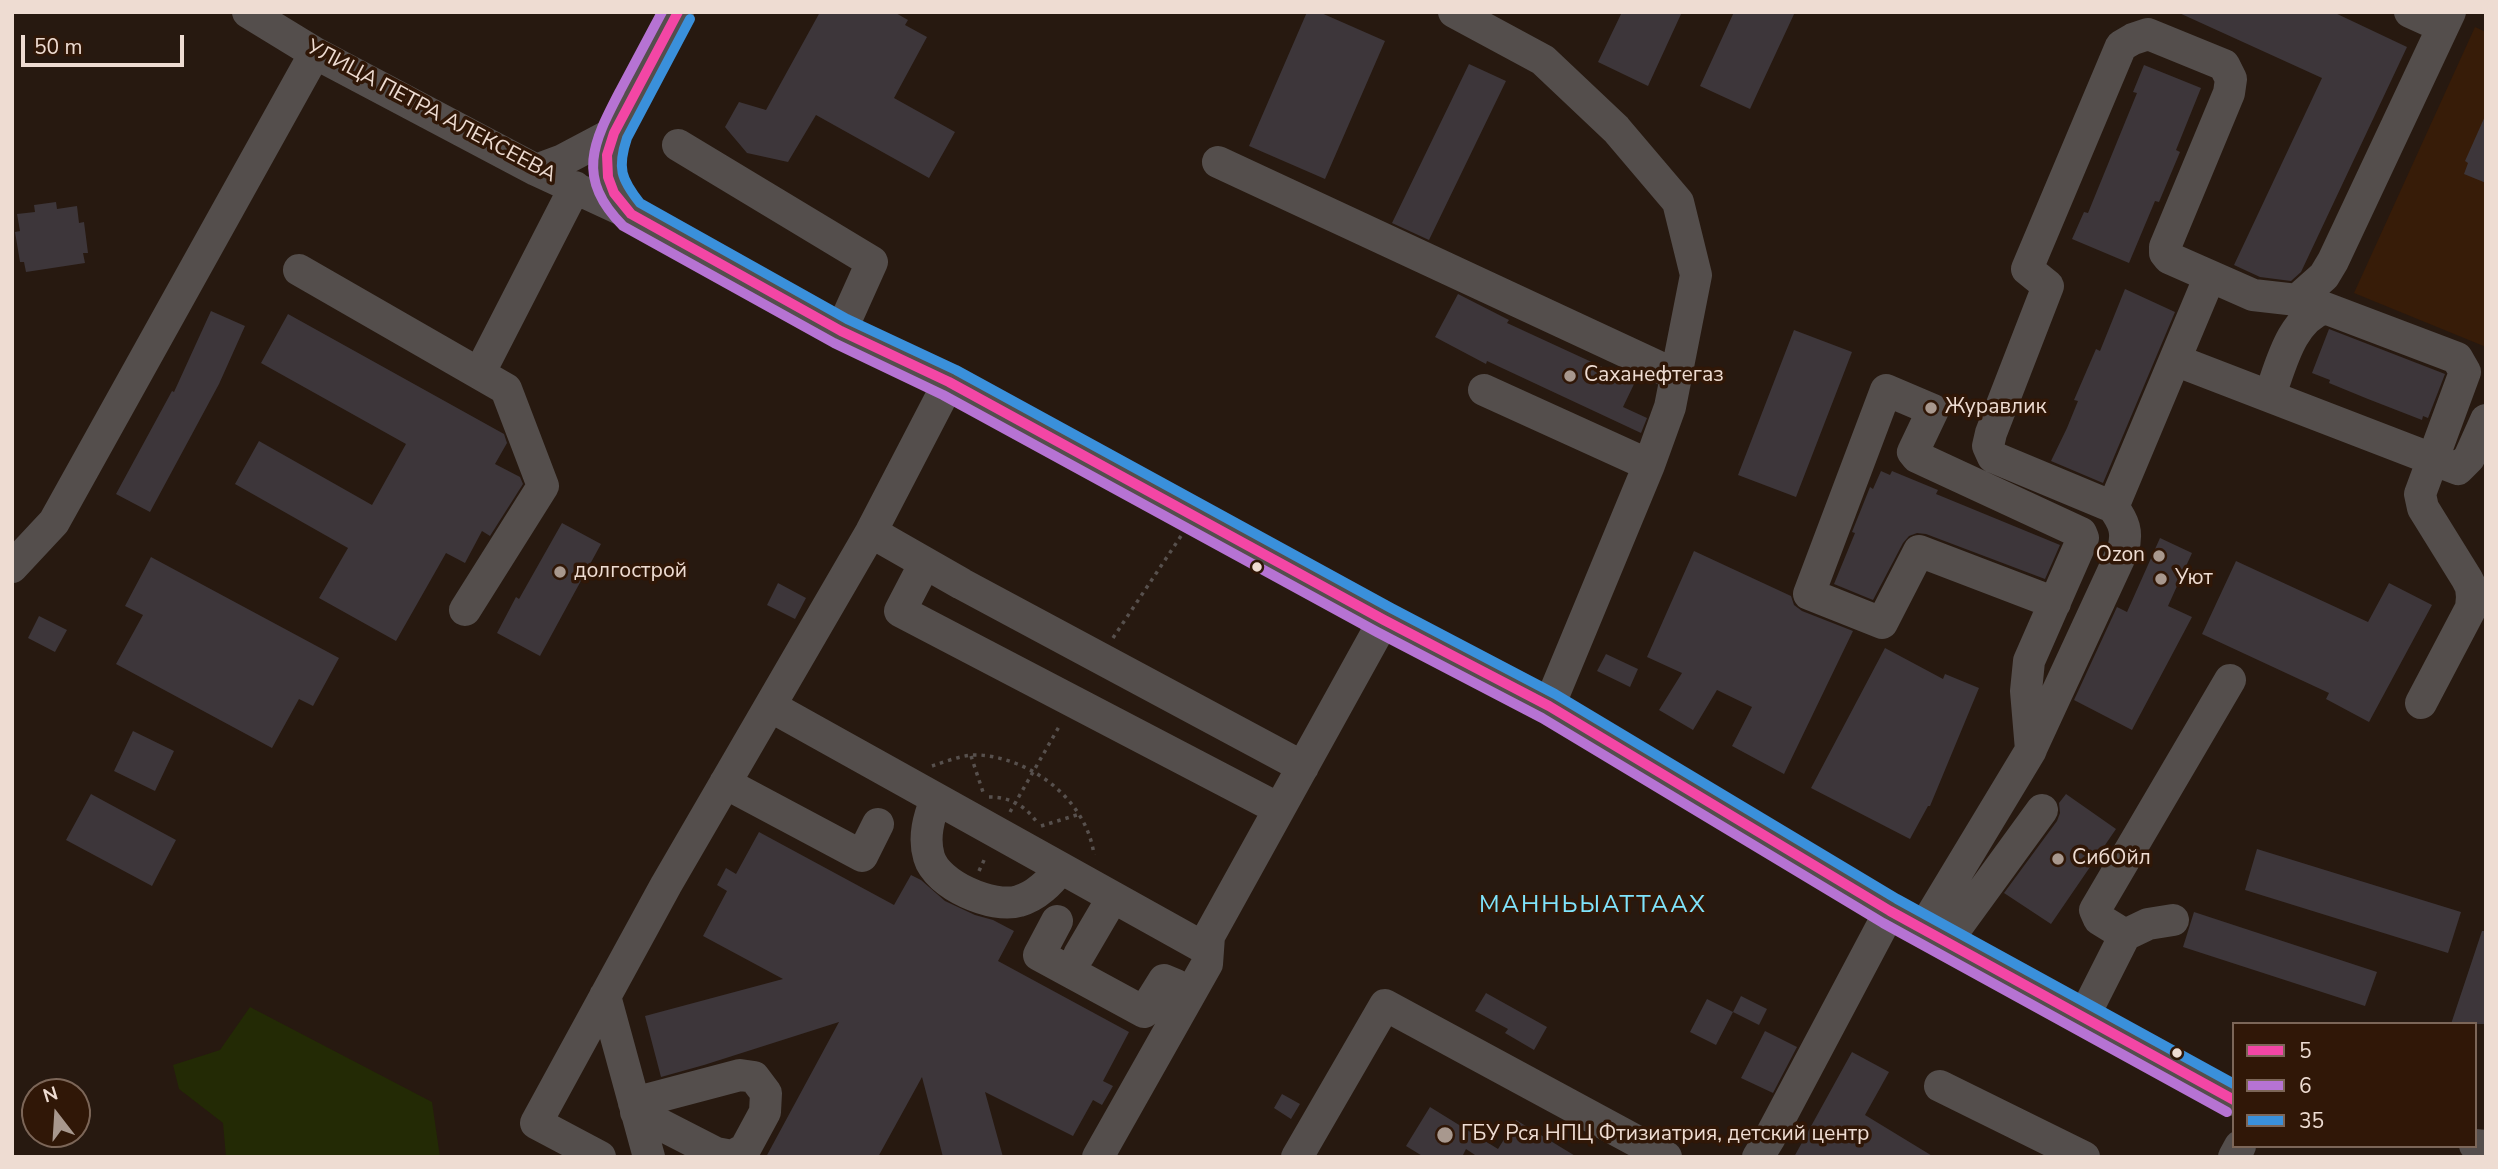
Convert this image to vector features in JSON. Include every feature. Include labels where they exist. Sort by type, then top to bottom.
[{"type":"street","name":"УЛИЦА ПЕТРА АЛЕКСЕЕВА","points":[[248,12],[315,53],[536,170],[631,214],[841,331],[949,382],[1384,620],[1549,706],[1890,911],[2232,1099]]},
{"type":"street","points":[[631,214],[614,193],[608,177],[607,155],[614,133],[678,12]]},
{"type":"street","points":[[1454,12],[1543,60],[1616,128],[1678,202],[1696,275],[1670,407],[1649,465],[1549,706]]},
{"type":"street","points":[[1935,935],[2031,750],[2123,550],[2127,535],[2123,520],[2113,507],[1993,457],[1988,446],[2048,286],[2027,269],[2121,46],[2148,34],[2224,65],[2231,79],[2229,93],[2165,247],[2165,253],[2169,258],[2253,295],[2297,300],[2324,276],[2446,20],[2410,12]]},
{"type":"street","points":[[12,567],[54,522],[315,53]]},
{"type":"street","points":[[536,170],[563,160],[614,133]]},
{"type":"street","points":[[678,145],[872,262],[841,331]]},
{"type":"street","points":[[1218,162],[1676,375]]},
{"type":"street","points":[[480,372],[575,187]]},
{"type":"street","points":[[299,270],[506,389],[543,486],[465,610]]},
{"type":"street","points":[[2113,507],[2210,276]]},
{"type":"street","points":[[2270,395],[2291,336],[2318,311],[2325,309],[2457,358],[2465,372],[2420,494],[2421,502],[2471,587],[2471,608],[2421,703]]},
{"type":"street","points":[[2175,359],[2458,469],[2477,462],[2486,420]]},
{"type":"street","points":[[600,1157],[536,1123],[666,885],[871,532],[949,382]]},
{"type":"street","points":[[1484,390],[1649,465]]},
{"type":"street","points":[[2031,750],[2026,691],[2029,661],[2055,603],[2083,538],[2081,533],[1917,457],[1913,452],[1933,410],[1886,390],[1809,594],[1882,623],[1919,551],[2055,603]]},
{"type":"street","points":[[871,532],[1304,767]]},
{"type":"street","points":[[925,563],[900,611],[1279,809]]},
{"type":"street","points":[[1082,1157],[1176,985],[1209,936],[1384,620]]},
{"type":"street","points":[[2125,935],[2099,919],[2095,910],[2230,680]]},
{"type":"street","points":[[769,706],[1202,947],[1207,964],[1098,1157]]},
{"type":"street","points":[[725,783],[862,856],[878,824]]},
{"type":"street","points":[[936,799],[926,832],[929,859],[942,877],[975,897],[996,903],[1019,901],[1044,888],[1061,868]]},
{"type":"street","points":[[1935,935],[2042,810]]},
{"type":"street","points":[[1079,954],[1101,891]]},
{"type":"street","points":[[1758,1157],[1890,911]]},
{"type":"street","points":[[2083,1018],[2125,935],[2148,924],[2173,920]]},
{"type":"street","points":[[1057,921],[1039,954],[1144,1012],[1164,980],[1176,985]]},
{"type":"street","points":[[605,996],[649,1157]]},
{"type":"street","points":[[1311,1152],[1385,1005],[1666,1157]]},
{"type":"street","points":[[1940,1086],[2084,1157]]},
{"type":"path","points":[[908,783],[923,769],[950,760],[979,755],[1011,763],[1056,786],[1080,814],[1092,844],[1101,891]]},
{"type":"path","points":[[971,756],[985,797]]},
{"type":"path","points":[[1039,826],[1080,814]]},
{"type":"shaded area","points":[[2475,27],[2486,32],[2486,347],[2354,293]]},
{"type":"green space","points":[[250,1007],[432,1102],[440,1157],[226,1157],[223,1123],[179,1089],[173,1065],[220,1050]]},
{"type":"building","points":[[820,12],[894,12],[908,20],[905,25],[927,37],[894,98],[955,132],[929,178],[816,115],[788,162],[747,153],[725,127],[739,102],[766,110]]},
{"type":"building","points":[[1307,12],[1319,12],[1385,41],[1325,179],[1249,146]]},
{"type":"building","points":[[1622,12],[1682,12],[1648,86],[1598,62]]},
{"type":"building","points":[[1734,12],[1795,12],[1750,109],[1700,86]]},
{"type":"building","points":[[2177,12],[2333,12],[2407,47],[2301,272],[2291,281],[2260,277],[2234,265],[2322,78]]},
{"type":"building","points":[[1469,64],[1506,81],[1429,240],[1392,223]]},
{"type":"building","points":[[2144,65],[2201,88],[2176,150],[2180,152],[2159,202],[2155,201],[2129,263],[2072,239],[2084,212],[2088,213],[2137,93],[2133,92]]},
{"type":"building","points":[[2486,114],[2486,183],[2464,174],[2468,163],[2465,161]]},
{"type":"building","points":[[56,202],[57,209],[77,206],[79,223],[84,222],[88,253],[83,253],[85,263],[26,272],[24,262],[20,262],[15,232],[20,231],[17,214],[35,212],[34,205]]},
{"type":"building","points":[[2125,289],[2175,312],[2103,483],[2051,461],[2078,401],[2074,400],[2096,349],[2100,351]]},
{"type":"building","points":[[1458,294],[1509,320],[1507,323],[1635,382],[1623,407],[1647,418],[1641,433],[1487,361],[1486,364],[1435,337]]},
{"type":"building","points":[[211,311],[245,326],[219,384],[150,512],[116,494],[172,391],[174,392]]},
{"type":"building","points":[[288,314],[504,434],[507,443],[495,464],[520,477],[523,484],[490,536],[482,531],[465,563],[446,553],[396,641],[319,598],[348,548],[235,484],[259,441],[372,505],[406,444],[261,363]]},
{"type":"building","points":[[2329,329],[2445,374],[2428,418],[2423,416],[2422,420],[2329,383],[2330,380],[2312,373]]},
{"type":"building","points":[[1794,330],[1852,352],[1796,497],[1738,475]]},
{"type":"building","points":[[1881,471],[1890,475],[1892,471],[1938,490],[1936,494],[2060,545],[2045,579],[1926,534],[1917,533],[1909,536],[1903,543],[1873,600],[1834,584],[1870,487],[1873,489]]},
{"type":"building","name":"долгострой","points":[[562,523],[601,544],[540,656],[497,633]]},
{"type":"building","points":[[2160,538],[2192,553],[2168,606],[2192,617],[2132,730],[2074,700],[2117,607],[2127,612]]},
{"type":"building","points":[[1694,551],[1791,596],[1794,605],[1802,611],[1853,631],[1784,774],[1732,746],[1752,707],[1717,690],[1693,730],[1659,710],[1682,673],[1647,657]]},
{"type":"building","points":[[151,557],[339,658],[313,706],[299,699],[272,748],[116,664],[143,615],[125,606]]},
{"type":"building","points":[[2236,561],[2368,622],[2389,583],[2432,605],[2369,722],[2326,699],[2329,693],[2202,634]]},
{"type":"building","points":[[778,583],[806,598],[795,619],[767,605]]},
{"type":"building","points":[[39,616],[67,630],[55,652],[28,638]]},
{"type":"building","points":[[1885,648],[1943,679],[1945,674],[1979,688],[1930,806],[1910,839],[1811,788]]},
{"type":"building","points":[[1606,654],[1638,669],[1630,687],[1597,671]]},
{"type":"building","points":[[133,731],[174,751],[155,791],[114,771]]},
{"type":"building","points":[[91,794],[176,840],[152,886],[66,840]]},
{"type":"building","name":"СибОйл","points":[[2066,794],[2116,829],[2051,924],[2004,893],[2057,821],[2059,803]]},
{"type":"building","points":[[759,832],[894,905],[911,875],[921,880],[945,901],[1014,931],[998,961],[1129,1032],[1103,1081],[1113,1086],[1102,1105],[1093,1100],[1073,1136],[985,1092],[1003,1157],[943,1157],[922,1077],[878,1157],[766,1157],[839,1022],[661,1077],[645,1016],[783,979],[703,936],[727,891],[717,885],[726,868],[736,874]]},
{"type":"building","points":[[2257,849],[2461,912],[2448,953],[2245,890]]},
{"type":"building","points":[[2194,912],[2377,972],[2365,1006],[2183,947]]},
{"type":"building","points":[[2482,931],[2486,931],[2486,1024],[2452,1022]]},
{"type":"building","points":[[1486,993],[1547,1027],[1534,1050],[1505,1033],[1508,1029],[1475,1011]]},
{"type":"building","points":[[1741,996],[1767,1009],[1759,1025],[1733,1012]]},
{"type":"building","points":[[1707,999],[1733,1012],[1716,1045],[1690,1032]]},
{"type":"building","points":[[1765,1031],[1797,1047],[1773,1093],[1741,1078]]},
{"type":"building","points":[[1852,1052],[1889,1072],[1865,1115],[1934,1157],[1794,1157]]},
{"type":"building","points":[[1282,1094],[1300,1104],[1291,1119],[1274,1108]]},
{"type":"building","name":"ГБУ Рся НПЦ Фтизиатрия, детский центр","points":[[1430,1107],[1498,1149],[1516,1120],[1577,1157],[1478,1157],[1466,1149],[1462,1157],[1424,1157],[1406,1146]]},
{"type":"transit line","name":"6","points":[[662,12],[621,89],[597,142],[594,175],[598,191],[623,226],[834,343],[943,395],[1377,632],[1542,718],[1883,923],[2227,1112]]},
{"type":"transit line","name":"5","points":[[678,12],[614,133],[607,155],[608,177],[614,193],[631,214],[841,331],[949,382],[1384,620],[1549,706],[1890,911],[2232,1099]]},
{"type":"transit line","name":"35","points":[[690,19],[624,148],[622,165],[625,180],[640,203],[847,319],[956,370],[1391,608],[1555,694],[1897,899],[2232,1083]]},
{"type":"place","name":"Саханефтегаз","points":[[1570,376]]},
{"type":"place","name":"Журавлик","points":[[1931,408]]},
{"type":"place","name":"Ozon","points":[[2159,556]]},
{"type":"place","name":"долгострой","points":[[560,572]]},
{"type":"place","name":"Уют","points":[[2161,579]]},
{"type":"place","name":"СибОйл","points":[[2058,859]]},
{"type":"place","name":"ГБУ Рся НПЦ Фтизиатрия, детский центр","points":[[1445,1135]]},
{"type":"district","name":"МАННЬЫАТТААХ","points":[[1593,906]]}]
